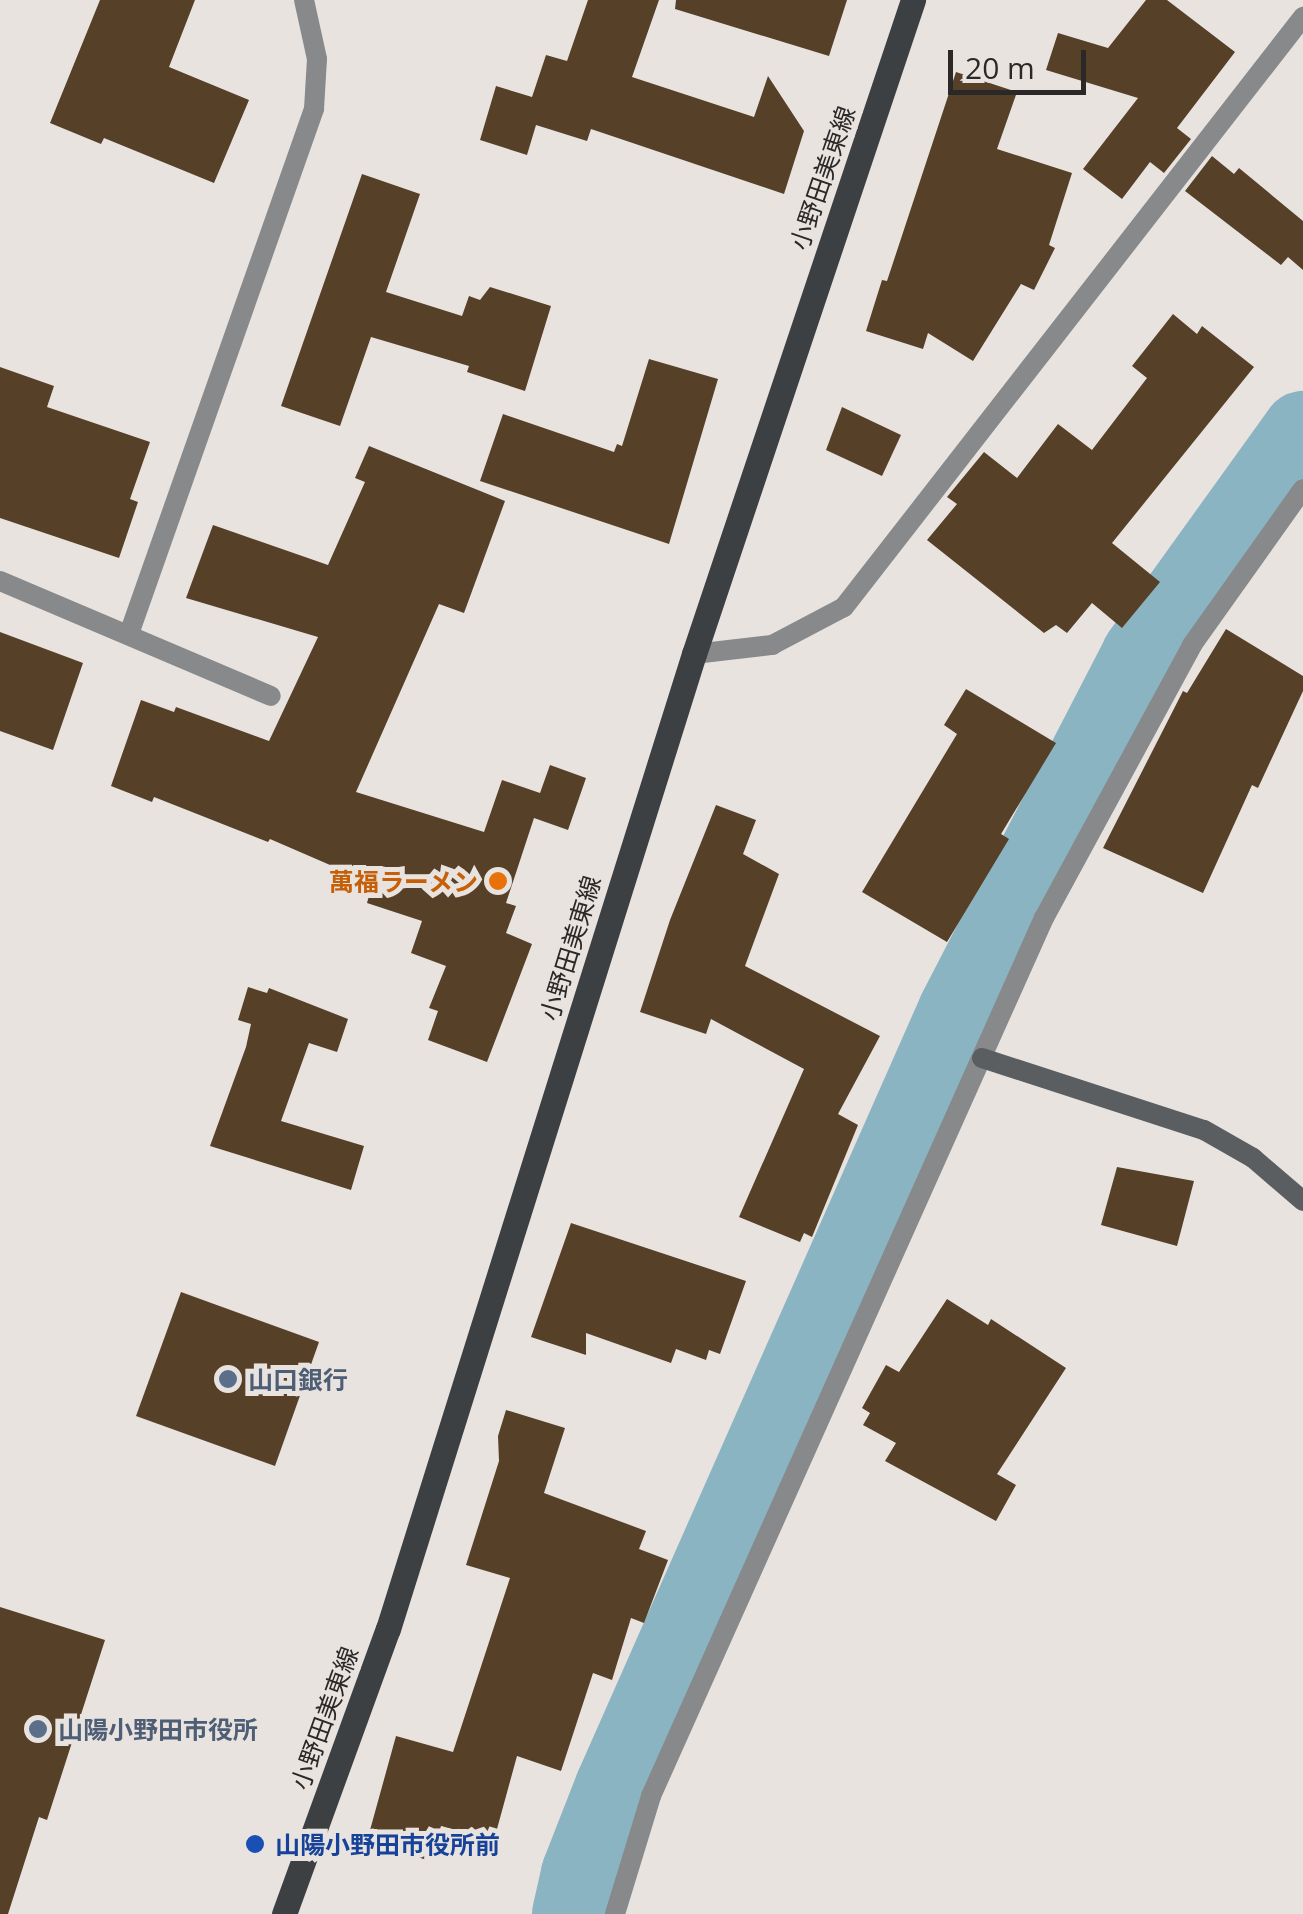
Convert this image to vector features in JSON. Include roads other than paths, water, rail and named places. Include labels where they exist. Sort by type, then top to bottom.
[{"type":"main road","name":"小野田美東線","points":[[284,1914],[388,1629],[694,654],[913,0]]},
{"type":"street","points":[[129,634],[314,108],[317,59],[304,0]]},
{"type":"street","points":[[694,654],[772,645],[844,607],[1303,18]]},
{"type":"street","points":[[614,1914],[652,1796],[1044,918],[1192,645],[1303,489]]},
{"type":"street","points":[[0,580],[271,696]]},
{"type":"street","points":[[982,1058],[1204,1130],[1253,1158],[1303,1201]]},
{"type":"waterway","points":[[573,1914],[582,1874],[616,1787],[959,1011],[1142,656],[1303,432]]},
{"type":"place","name":"萬福ラーメン","points":[[498,881]]},
{"type":"place","name":"山口銀行","points":[[228,1379]]},
{"type":"place","name":"山陽小野田市役所","points":[[38,1729]]},
{"type":"place","name":"山陽小野田市役所前","points":[[255,1844]]}]
